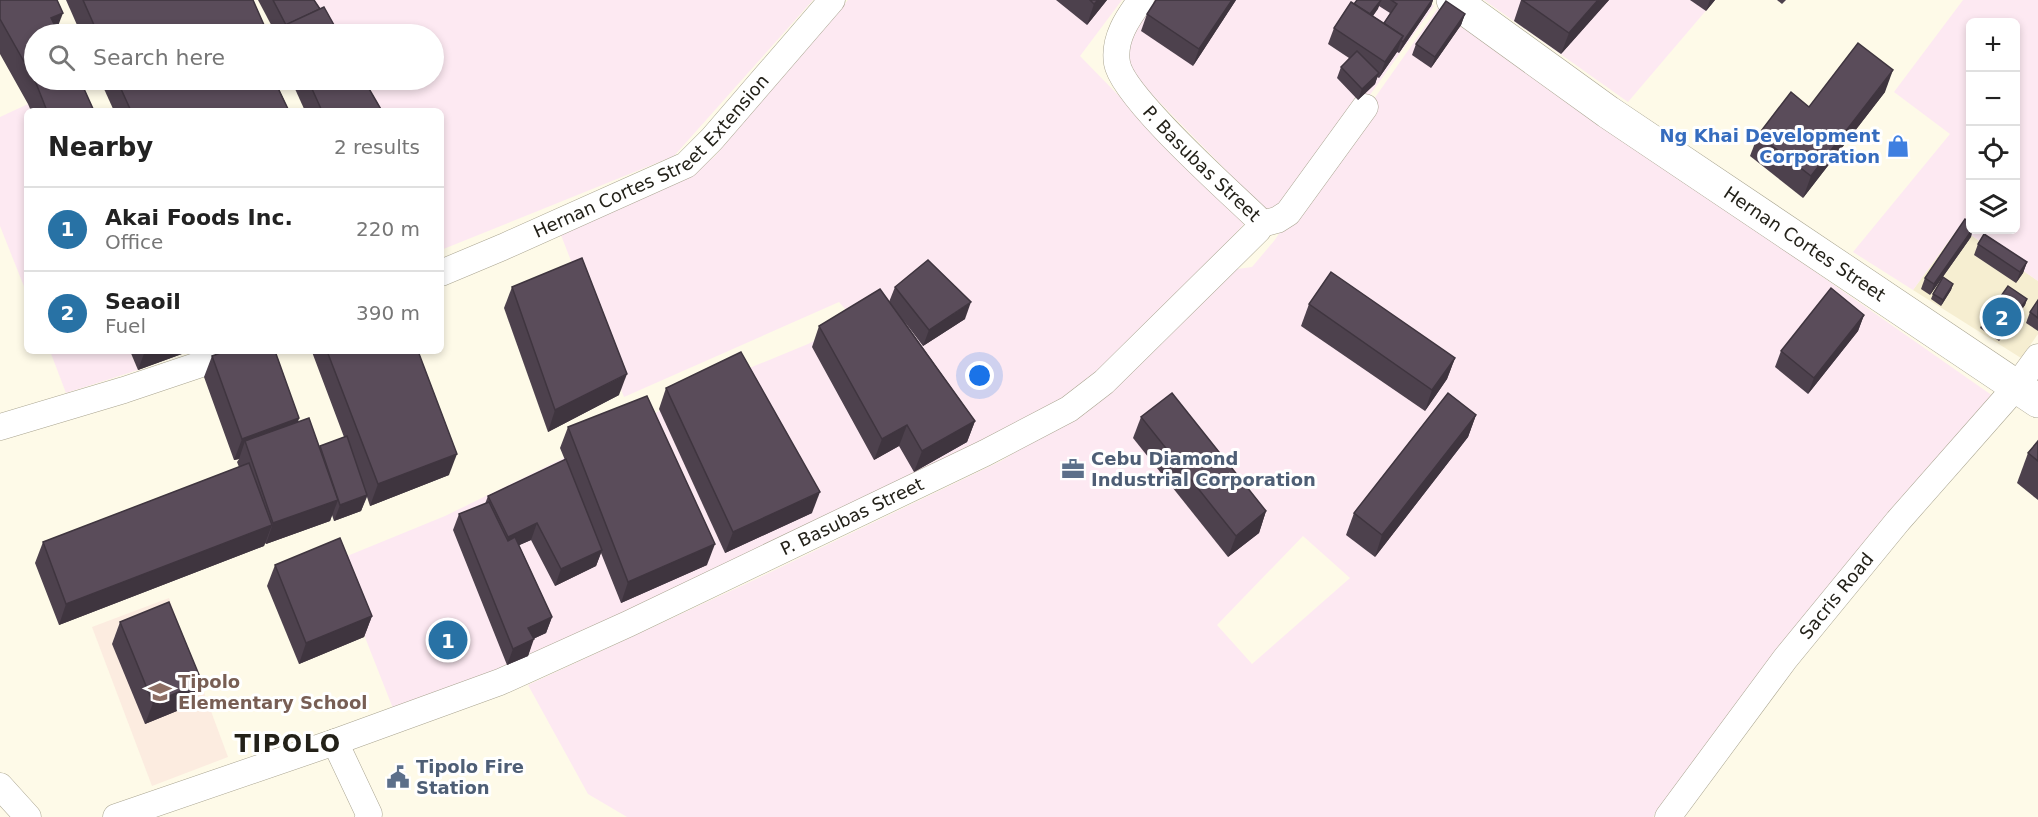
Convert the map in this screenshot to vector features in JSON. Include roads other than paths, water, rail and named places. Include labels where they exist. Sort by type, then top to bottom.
[{"type":"main road","name":"Hernan Cortes Street","points":[[1453,0],[1618,119],[2027,394]]},
{"type":"street","name":"Hernan Cortes Street Extension","points":[[444,272],[686,165],[712,139],[832,0]]},
{"type":"street","name":"P. Basubas Street","points":[[116,817],[335,742],[500,682],[985,453],[1069,409],[1104,382],[1258,230],[1261,224],[1156,119],[1123,80],[1117,63],[1118,42],[1127,19],[1141,0]]},
{"type":"street","points":[[1261,224],[1288,213],[1365,107]]},
{"type":"street","points":[[0,427],[115,393],[231,354]]},
{"type":"street","name":"Sacris Road","points":[[1668,817],[1785,658],[1898,521],[2027,394],[2038,357]]},
{"type":"street","points":[[335,742],[369,814],[368,817]]},
{"type":"street","points":[[0,786],[28,817]]},
{"type":"place","name":"Ng Khai Development Corporation","points":[[1898,146]]},
{"type":"place","name":"Seaoil","points":[[2002,317]]},
{"type":"place","name":"Cebu Diamond Industrial Corporation","points":[[1073,469]]},
{"type":"place","name":"Akai Foods Inc.","points":[[448,640]]},
{"type":"place","name":"Tipolo Elementary School","points":[[160,692]]},
{"type":"place","name":"Tipolo Fire Station","points":[[398,777]]},
{"type":"district","name":"TIPOLO","points":[[288,744]]}]
